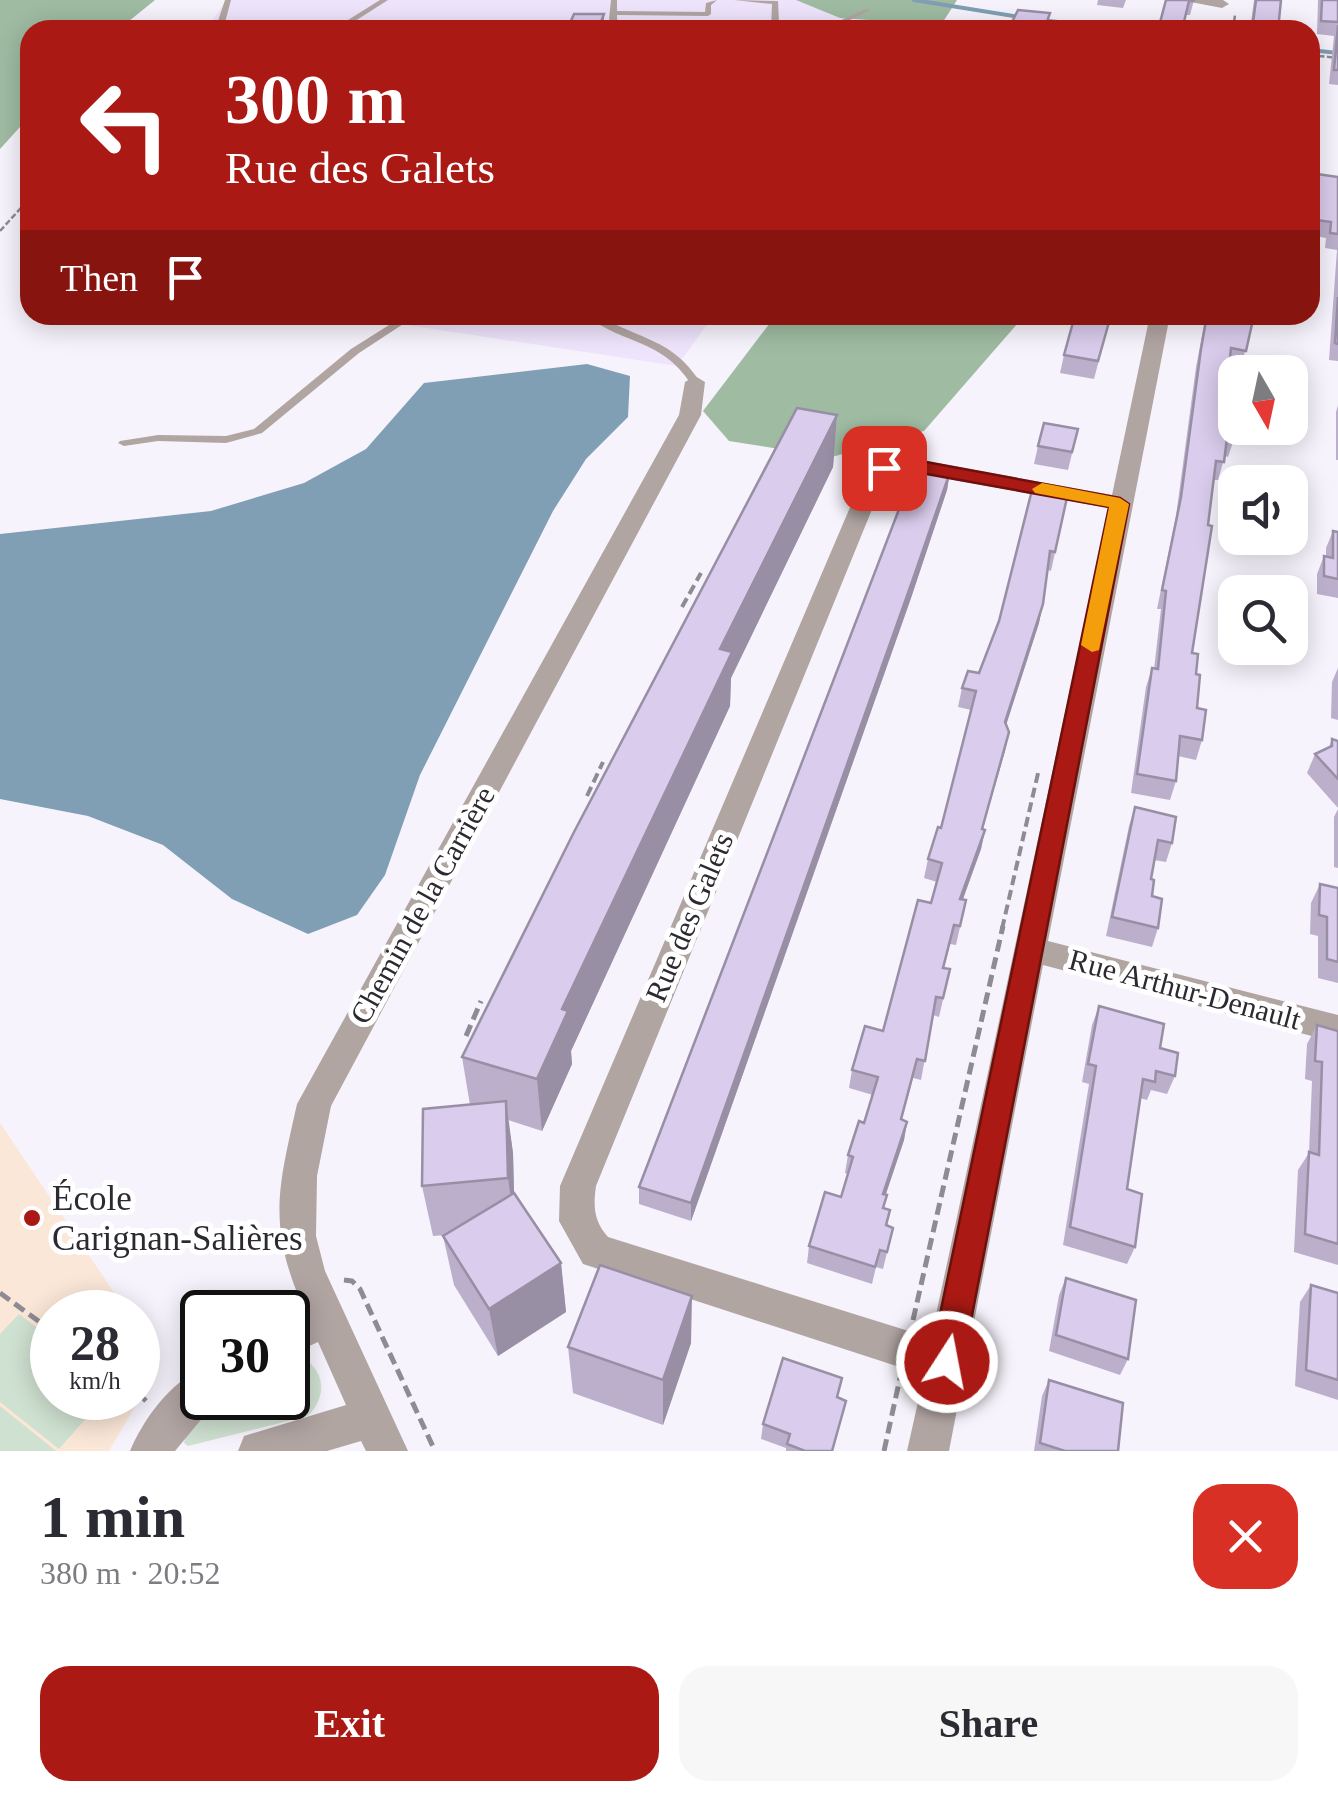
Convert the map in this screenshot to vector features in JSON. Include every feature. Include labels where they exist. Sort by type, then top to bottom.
[{"type":"street","points":[[1187,0],[1222,8]]},
{"type":"street","points":[[928,1451],[1158,325]]},
{"type":"street","name":"Chemin de la Carrière","points":[[379,1434],[333,1299],[306,1273],[297,1236],[299,1176],[314,1104],[690,415],[696,382]]},
{"type":"street","name":"Rue des Galets","points":[[947,1362],[596,1251],[582,1236],[574,1213],[578,1186],[874,476],[884,468],[910,465],[1120,504]]},
{"type":"street","name":"Rue Arthur-Denault","points":[[1031,949],[1338,1029]]},
{"type":"street","points":[[310,1318],[333,1299]]},
{"type":"street","points":[[151,1451],[180,1412]]},
{"type":"street","points":[[260,1451],[379,1434]]},
{"type":"lane","points":[[353,20],[385,0]]},
{"type":"lane","points":[[614,0],[614,20]]},
{"type":"lane","points":[[614,12],[708,14],[708,4],[714,0]]},
{"type":"lane","points":[[737,0],[776,2],[775,20]]},
{"type":"lane","points":[[847,20],[868,10]]},
{"type":"lane","points":[[124,443],[149,438],[242,438],[258,430],[355,351],[396,325]]},
{"type":"lane","points":[[613,325],[674,352],[696,382]]},
{"type":"path","points":[[0,231],[20,209]]},
{"type":"path","points":[[682,607],[701,573]]},
{"type":"path","points":[[914,1320],[1042,753]]},
{"type":"path","points":[[586,796],[603,762]]},
{"type":"path","points":[[466,1036],[481,1002]]},
{"type":"path","points":[[333,1299],[352,1280],[360,1289],[435,1451]]},
{"type":"path","points":[[0,1293],[30,1315]]},
{"type":"path","points":[[884,1451],[899,1384]]},
{"type":"shaded area","points":[[227,0],[841,0],[911,20],[212,20]]},
{"type":"shaded area","points":[[407,325],[707,325],[677,366]]},
{"type":"shaded area","name":"École Carignan-Salières","points":[[0,1123],[112,1290],[30,1290],[30,1420],[127,1420],[109,1451],[0,1451]]},
{"type":"green space","points":[[0,0],[155,0],[130,20],[20,20],[20,127],[0,149]]},
{"type":"green space","points":[[796,0],[957,0],[944,20],[840,18]]},
{"type":"green space","points":[[768,325],[1016,325],[924,431],[832,457],[729,441],[703,411]]},
{"type":"green space","points":[[19,1314],[30,1322],[30,1420],[85,1420],[59,1449],[0,1402],[0,1334]]},
{"type":"green space","points":[[310,1363],[321,1385],[310,1413]]},
{"type":"green space","points":[[0,1406],[56,1451],[0,1451]]},
{"type":"green space","points":[[194,1420],[292,1420],[188,1446],[184,1443],[188,1426]]},
{"type":"water","points":[[587,364],[630,376],[628,417],[586,459],[553,511],[420,775],[385,875],[357,915],[308,934],[232,899],[163,845],[88,816],[0,799],[0,534],[211,511],[304,483],[366,449],[424,383]]},
{"type":"building","points":[[1166,0],[1194,0],[1189,1],[1184,20],[1161,20]]},
{"type":"building","points":[[1256,0],[1281,0],[1279,20],[1253,20]]},
{"type":"building","points":[[1322,0],[1338,0],[1338,22],[1321,21]]},
{"type":"building","points":[[1018,10],[1050,13],[1048,20],[1013,20]]},
{"type":"building","points":[[574,14],[604,14],[602,20],[571,20]]},
{"type":"building","points":[[1338,25],[1338,70],[1334,70]]},
{"type":"building","points":[[1320,174],[1338,177],[1338,234],[1330,233],[1331,222],[1320,220]]},
{"type":"building","points":[[1338,297],[1338,344],[1335,343]]},
{"type":"building","points":[[1072,325],[1108,325],[1098,361],[1064,355]]},
{"type":"building","points":[[1205,325],[1252,325],[1246,351],[1231,348],[1230,355],[1218,355],[1218,445],[1226,445],[1224,462],[1216,461],[1208,525],[1212,526],[1192,653],[1198,654],[1196,674],[1200,675],[1197,708],[1206,710],[1202,740],[1180,736],[1176,781],[1137,774],[1152,668],[1158,669],[1166,591],[1162,590],[1181,497]]},
{"type":"building","points":[[797,408],[837,415],[720,649],[732,652],[562,1009],[568,1011],[537,1079],[462,1057],[574,832]]},
{"type":"building","points":[[1044,423],[1078,429],[1072,452],[1038,446]]},
{"type":"building","points":[[916,465],[950,472],[691,1203],[639,1187]]},
{"type":"building","points":[[1032,490],[1068,493],[1055,552],[1050,551],[1043,604],[1005,722],[1009,732],[982,829],[985,830],[960,899],[966,900],[960,926],[954,925],[943,968],[950,969],[943,998],[936,997],[925,1061],[917,1059],[901,1119],[907,1122],[883,1194],[887,1195],[883,1208],[890,1210],[886,1225],[893,1228],[887,1252],[880,1250],[875,1267],[809,1246],[825,1192],[841,1197],[853,1157],[848,1155],[859,1121],[864,1123],[878,1077],[852,1070],[865,1026],[883,1031],[918,900],[931,903],[942,863],[928,859],[938,827],[941,828],[976,691],[962,688],[968,671],[979,673],[999,621]]},
{"type":"building","points":[[1333,531],[1338,532],[1338,579],[1324,576],[1324,556],[1333,558]]},
{"type":"building","points":[[1332,739],[1338,741],[1338,779],[1315,754],[1332,746]]},
{"type":"building","points":[[1135,807],[1176,817],[1172,843],[1158,840],[1151,879],[1152,896],[1162,899],[1158,928],[1112,917]]},
{"type":"building","points":[[1320,884],[1338,888],[1338,962],[1327,959],[1327,917],[1319,915]]},
{"type":"building","points":[[1099,1006],[1164,1024],[1160,1048],[1178,1053],[1175,1076],[1156,1071],[1155,1082],[1143,1079],[1127,1189],[1142,1194],[1135,1247],[1070,1227],[1096,1066],[1088,1064]]},
{"type":"building","points":[[1317,1025],[1338,1031],[1338,1244],[1305,1234],[1309,1152],[1319,1155],[1322,1062],[1315,1061]]},
{"type":"building","points":[[506,1101],[508,1178],[422,1186],[423,1109]]},
{"type":"building","points":[[514,1193],[561,1263],[489,1309],[443,1236]]},
{"type":"building","points":[[600,1265],[692,1296],[663,1380],[568,1347]]},
{"type":"building","points":[[1066,1278],[1136,1300],[1128,1359],[1056,1335]]},
{"type":"building","points":[[1311,1285],[1338,1293],[1338,1380],[1306,1370]]},
{"type":"building","points":[[783,1358],[842,1378],[837,1397],[846,1401],[832,1451],[805,1451],[787,1444],[790,1434],[763,1424]]},
{"type":"building","points":[[1049,1380],[1123,1403],[1118,1451],[1065,1451],[1040,1443]]},
{"type":"waterway","points":[[914,0],[1020,17]]},
{"type":"waterway","points":[[1320,51],[1338,53]]},
{"type":"slow traffic","points":[[1042,489],[1120,504],[1092,645]]},
{"type":"place","name":"École Carignan-Salières","points":[[32,1218]]},
{"type":"route","points":[[884,468],[910,465],[1120,504],[947,1362]]}]
